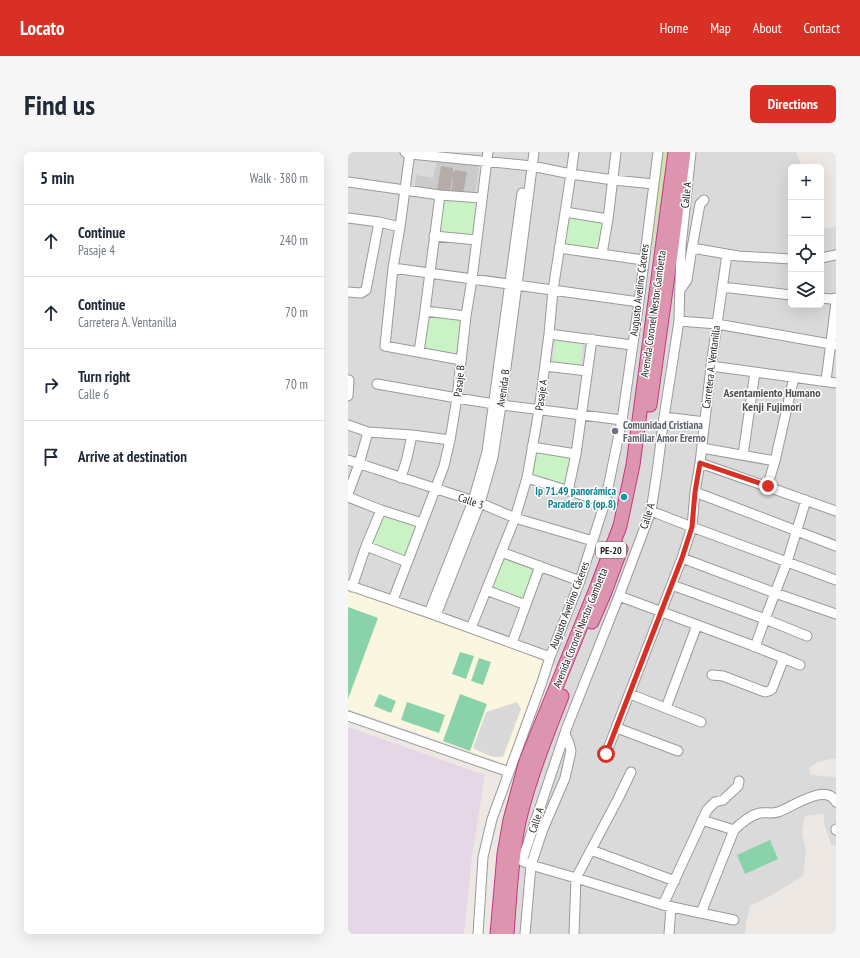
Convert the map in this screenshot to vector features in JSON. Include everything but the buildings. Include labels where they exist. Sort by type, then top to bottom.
[{"type":"highway","name":"Avenida Coronel Nestor Gambetta","points":[[498,933],[504,854],[510,820],[526,761],[620,526],[633,466],[675,152]]},
{"type":"highway","name":"Avenida Coronel Nestor Gambetta","points":[[498,933],[509,915],[514,854],[520,822],[531,780],[574,662],[605,592],[629,527],[642,466],[684,152]]},
{"type":"highway","points":[[509,915],[514,900],[520,870],[526,863]]},
{"type":"street","name":"Avenida B","points":[[432,614],[493,457],[497,404],[529,166],[528,152]]},
{"type":"street","name":"Avenida B","points":[[529,166],[534,152]]},
{"type":"street","name":"Pasaje A","points":[[471,628],[516,518],[527,478],[539,410],[553,290],[574,152]]},
{"type":"street","points":[[602,254],[616,152]]},
{"type":"street","name":"Augusto Avelino Cáceres","points":[[478,934],[482,857],[492,819],[550,657],[580,581],[605,502],[622,420],[658,152]]},
{"type":"street","name":"Calle A","points":[[526,863],[565,734],[619,596],[650,511],[679,321],[681,247],[691,152]]},
{"type":"street","points":[[461,360],[385,346],[393,268],[405,190],[408,153],[487,157],[571,174],[654,184]]},
{"type":"street","name":"Pasaje B","points":[[393,600],[436,489],[444,466],[450,440],[457,398],[487,157]]},
{"type":"street","points":[[348,182],[440,195],[482,198]]},
{"type":"street","points":[[419,352],[440,195]]},
{"type":"street","points":[[680,290],[687,280],[700,204],[704,200]]},
{"type":"street","points":[[565,212],[608,219]]},
{"type":"street","points":[[348,218],[379,222],[400,227]]},
{"type":"street","points":[[348,292],[361,293],[366,290],[379,222]]},
{"type":"street","points":[[434,236],[477,240]]},
{"type":"street","points":[[559,248],[643,260]]},
{"type":"street","points":[[692,248],[738,256],[788,259]]},
{"type":"street","name":"Carretera A. Ventanilla","points":[[606,754],[672,585],[692,527],[711,366],[727,254]]},
{"type":"street","points":[[824,257],[836,255]]},
{"type":"street","points":[[393,268],[638,302]]},
{"type":"street","points":[[722,287],[788,295]]},
{"type":"street","points":[[824,298],[836,298]]},
{"type":"street","points":[[826,381],[833,345],[836,302]]},
{"type":"street","points":[[425,311],[466,316]]},
{"type":"street","points":[[679,321],[717,324],[833,345]]},
{"type":"street","points":[[549,334],[632,345]]},
{"type":"street","points":[[568,491],[576,454],[592,339]]},
{"type":"street","points":[[545,366],[587,371]]},
{"type":"street","points":[[711,366],[836,383]]},
{"type":"street","points":[[743,455],[755,372]]},
{"type":"street","points":[[768,486],[794,377]]},
{"type":"street","points":[[348,396],[349,380]]},
{"type":"street","points":[[377,384],[497,404],[622,420]]},
{"type":"street","points":[[664,417],[704,422]]},
{"type":"street","points":[[348,425],[368,432],[412,435],[450,440]]},
{"type":"street","points":[[368,432],[360,464],[348,496],[381,510],[422,523]]},
{"type":"street","points":[[401,478],[412,435]]},
{"type":"street","points":[[532,447],[576,454]]},
{"type":"street","points":[[702,448],[775,461]]},
{"type":"street","name":"Calle 3","points":[[348,460],[476,502],[516,518],[593,541]]},
{"type":"street","points":[[700,463],[836,511]]},
{"type":"street","points":[[527,478],[605,502]]},
{"type":"street","points":[[695,492],[836,546]]},
{"type":"street","points":[[756,647],[787,562],[806,500]]},
{"type":"street","points":[[381,510],[350,586],[550,657]]},
{"type":"street","points":[[650,511],[836,580]]},
{"type":"street","points":[[366,546],[407,562]]},
{"type":"street","points":[[501,552],[580,581]]},
{"type":"street","points":[[682,558],[836,614]]},
{"type":"street","points":[[512,643],[540,566]]},
{"type":"street","points":[[672,585],[807,636]]},
{"type":"street","points":[[486,590],[526,605]]},
{"type":"street","points":[[619,596],[800,665]]},
{"type":"street","points":[[666,708],[696,625]]},
{"type":"street","points":[[712,675],[723,676],[765,692],[772,689],[784,658]]},
{"type":"street","points":[[630,694],[701,722]]},
{"type":"street","points":[[348,716],[509,772]]},
{"type":"street","points":[[616,728],[678,751]]},
{"type":"street","points":[[525,934],[526,863],[543,829],[565,778],[571,751],[565,734]]},
{"type":"street","points":[[574,934],[576,878],[631,772]]},
{"type":"street","points":[[669,934],[667,906],[675,881],[702,820],[707,810],[715,802],[722,800],[738,786],[739,781]]},
{"type":"street","points":[[700,913],[734,830],[743,821],[760,813],[777,812],[816,795],[830,795],[836,802]]},
{"type":"street","points":[[702,820],[734,830]]},
{"type":"street","points":[[591,850],[675,881]]},
{"type":"street","points":[[526,863],[667,906],[734,920]]},
{"type":"shaded area","points":[[348,152],[796,152],[801,164],[788,164],[788,308],[824,308],[824,229],[836,227],[836,758],[817,762],[809,768],[811,775],[836,777],[836,846],[831,845],[824,823],[824,814],[805,816],[802,831],[806,851],[803,876],[772,895],[750,906],[745,934],[503,934],[509,860],[567,671],[546,661],[348,590]]},
{"type":"shaded area","points":[[437,161],[478,166],[479,168],[475,194],[415,189],[416,175],[433,178]]},
{"type":"shaded area","points":[[348,590],[546,661],[507,764],[348,709]]},
{"type":"shaded area","points":[[517,702],[521,709],[503,757],[487,755],[473,748],[486,712]]},
{"type":"shaded area","points":[[348,727],[485,775],[472,856],[464,934],[348,934]]},
{"type":"green space","points":[[663,152],[670,152],[664,195],[659,210],[652,253],[649,253]]},
{"type":"green space","points":[[442,197],[479,200],[473,237],[439,233]]},
{"type":"green space","points":[[567,217],[604,223],[600,251],[564,245]]},
{"type":"green space","points":[[427,314],[462,317],[459,353],[457,355],[424,349]]},
{"type":"green space","points":[[556,337],[581,340],[583,343],[580,366],[556,364],[553,362]]},
{"type":"green space","points":[[535,450],[572,456],[567,488],[530,478]]},
{"type":"green space","points":[[382,515],[418,525],[406,559],[371,544]]},
{"type":"green space","points":[[504,556],[536,568],[526,600],[491,589],[501,558]]},
{"type":"green space","points":[[348,607],[378,618],[348,699]]},
{"type":"green space","points":[[460,652],[474,656],[466,679],[452,674]]},
{"type":"green space","points":[[479,658],[491,662],[483,685],[471,681]]},
{"type":"green space","points":[[379,694],[396,701],[391,713],[374,706]]},
{"type":"green space","points":[[460,694],[487,704],[470,751],[443,741]]},
{"type":"green space","points":[[407,702],[445,715],[439,733],[401,720]]},
{"type":"green space","points":[[770,840],[778,859],[745,874],[737,855]]},
{"type":"place","name":"Comunidad Cristiana Familiar Amor Ererno","points":[[615,431]]},
{"type":"place","name":"Ip 71.49 panorámica Paradero 8 (op.8)","points":[[624,497]]},
{"type":"district","name":"Asentamiento Humano Kenji Fujimori","points":[[772,400]]},
{"type":"route","points":[[606,754],[682,558],[692,527],[695,492],[700,463],[768,486]]}]
